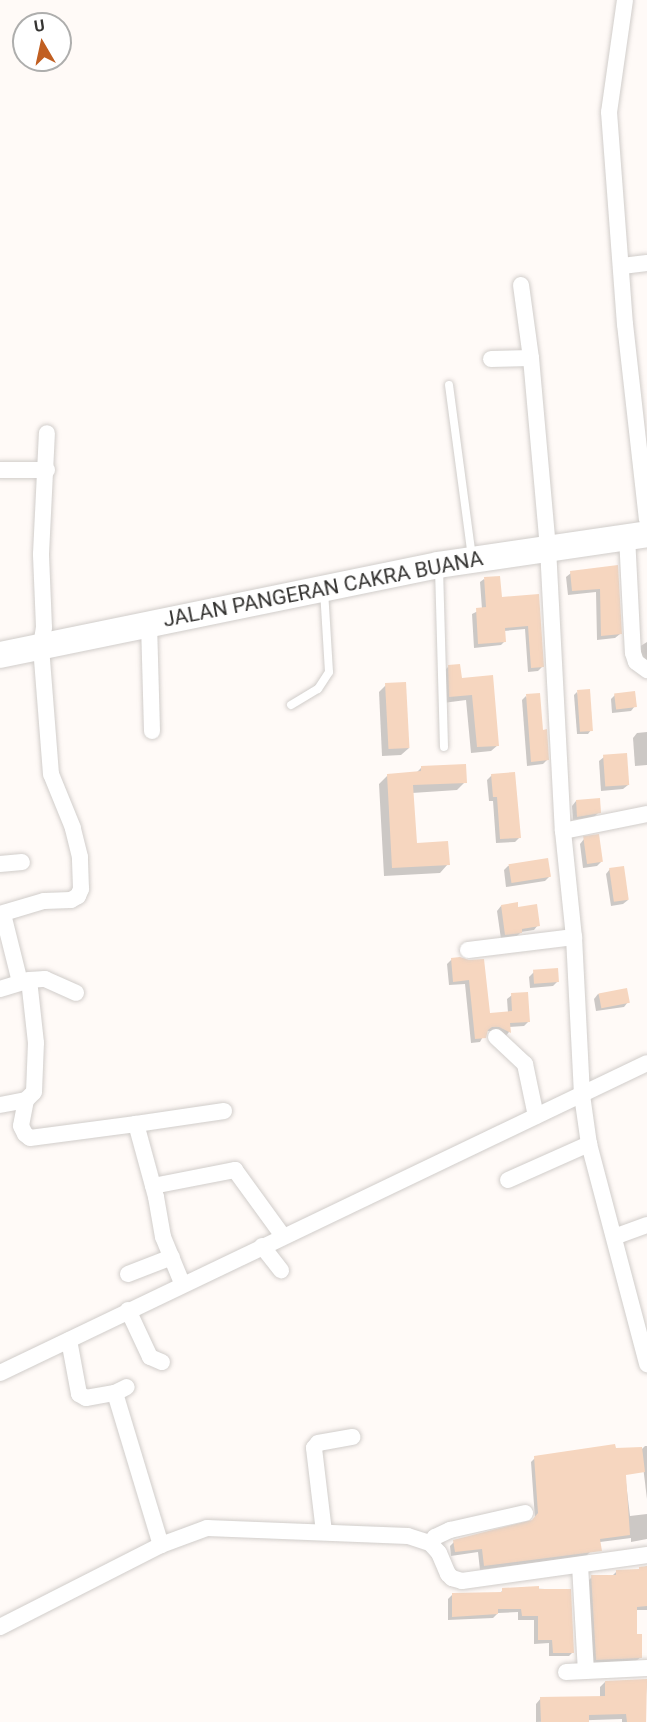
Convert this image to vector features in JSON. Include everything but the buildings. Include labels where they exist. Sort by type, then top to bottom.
[{"type":"main road","name":"JALAN PANGERAN CAKRA BUANA","points":[[0,656],[149,623],[438,565],[637,535]]},
{"type":"street","points":[[625,0],[609,112],[647,519]]},
{"type":"street","points":[[622,266],[647,262]]},
{"type":"street","points":[[521,285],[531,358],[548,549],[562,831],[574,937],[582,1095],[589,1144],[647,1364]]},
{"type":"street","points":[[491,359],[531,358]]},
{"type":"street","points":[[0,1105],[31,1097],[35,1086],[36,1042],[25,981],[1,914],[44,902],[70,900],[78,896],[81,889],[80,858],[74,828],[51,774],[41,646],[45,627],[41,554],[47,470],[47,433]]},
{"type":"street","points":[[0,470],[47,470]]},
{"type":"street","points":[[637,535],[633,653],[636,662],[647,670]]},
{"type":"street","points":[[149,623],[152,731]]},
{"type":"street","points":[[562,831],[647,814]]},
{"type":"street","points":[[0,864],[22,862]]},
{"type":"street","points":[[468,950],[574,937]]},
{"type":"street","points":[[0,989],[25,981],[54,980],[76,993]]},
{"type":"street","points":[[496,1037],[525,1064],[536,1116]]},
{"type":"street","points":[[0,1373],[182,1283],[582,1095],[647,1062]]},
{"type":"street","points":[[26,1100],[21,1126],[30,1138],[224,1111]]},
{"type":"street","points":[[136,1124],[153,1186],[163,1237],[182,1283]]},
{"type":"street","points":[[508,1180],[589,1144]]},
{"type":"street","points":[[153,1186],[235,1170],[283,1236]]},
{"type":"street","points":[[614,1237],[647,1225]]},
{"type":"street","points":[[262,1246],[281,1270]]},
{"type":"street","points":[[128,1274],[172,1257]]},
{"type":"street","points":[[128,1310],[150,1357],[162,1362]]},
{"type":"street","points":[[69,1340],[79,1394],[86,1398],[121,1390],[161,1545]]},
{"type":"street","points":[[324,1532],[315,1444],[352,1437]]},
{"type":"street","points":[[430,1544],[435,1537],[450,1530],[525,1513]]},
{"type":"street","points":[[0,1626],[161,1545],[207,1528],[408,1536],[430,1544],[439,1553],[448,1574],[456,1580],[647,1555]]},
{"type":"street","points":[[580,1565],[586,1671]]},
{"type":"street","points":[[566,1672],[647,1668]]},
{"type":"lane","points":[[450,385],[472,559]]},
{"type":"lane","points":[[438,565],[444,747]]},
{"type":"lane","points":[[291,705],[318,690],[329,672],[324,587]]}]
